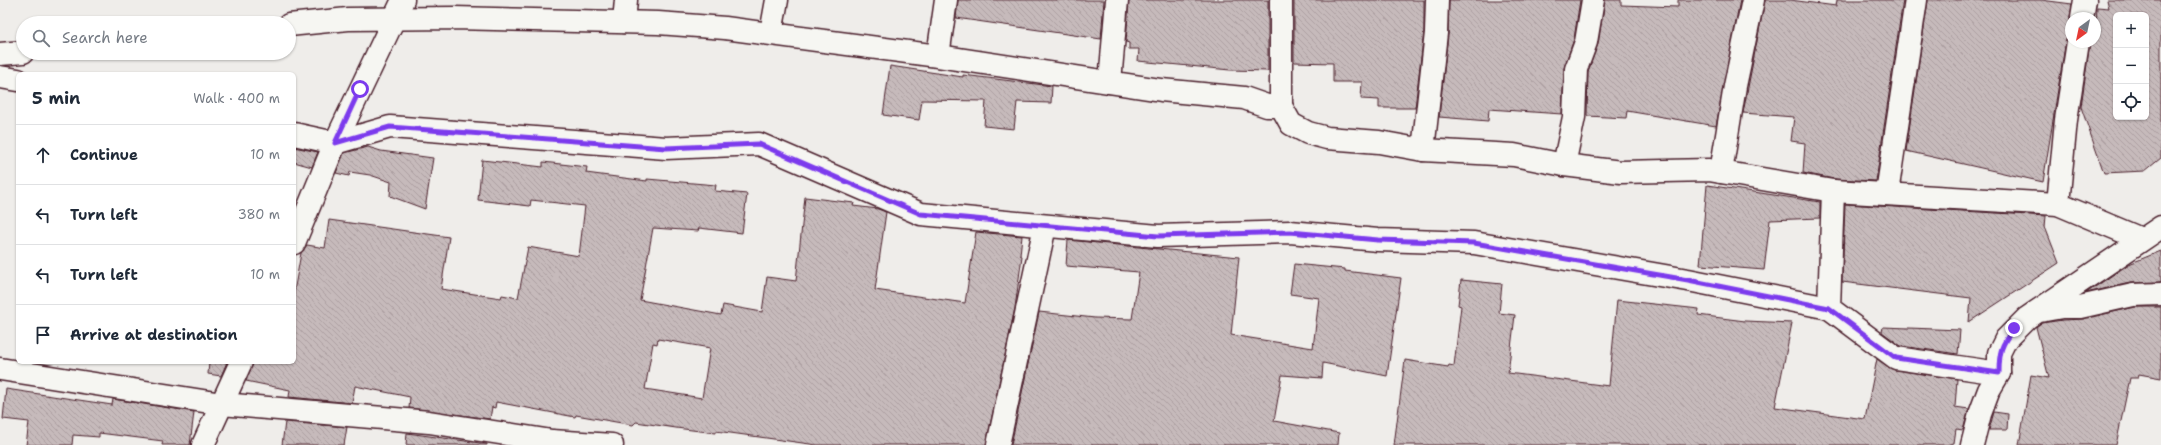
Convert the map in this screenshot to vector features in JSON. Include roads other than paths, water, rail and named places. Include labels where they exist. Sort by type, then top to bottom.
[{"type":"street","points":[[624,22],[626,0]]},
{"type":"street","points":[[771,33],[778,0]]},
{"type":"street","points":[[938,56],[946,0]]},
{"type":"street","points":[[1110,82],[1117,0]]},
{"type":"street","points":[[1281,0],[1281,106],[1291,124],[1308,133],[1327,138],[1379,142],[1423,150],[1514,155],[1564,165],[1621,172],[1709,170],[1833,191],[2058,204],[2141,239]]},
{"type":"street","points":[[1423,150],[1436,33],[1437,0]]},
{"type":"street","points":[[1564,165],[1574,117],[1576,69],[1586,42],[1593,0]]},
{"type":"street","points":[[1721,172],[1735,86],[1753,0]]},
{"type":"street","points":[[1887,193],[1916,0]]},
{"type":"street","points":[[2083,12],[2085,0]]},
{"type":"street","points":[[296,238],[335,143],[399,9]]},
{"type":"street","points":[[296,24],[348,19],[399,9],[718,28],[771,33],[938,56],[1160,90],[1244,98],[1267,106],[1281,106]]},
{"type":"street","points":[[2058,204],[2066,120],[2077,48]]},
{"type":"street","points":[[0,54],[16,53]]},
{"type":"street","points":[[0,77],[16,80]]},
{"type":"street","points":[[296,134],[335,143],[390,127],[666,148],[759,144],[921,214],[1158,236],[1290,232],[1378,240],[1474,243],[1688,280],[1829,308],[1896,358],[1999,373]]},
{"type":"street","points":[[1829,308],[1833,191]]},
{"type":"street","points":[[998,445],[1045,226]]},
{"type":"street","points":[[1972,445],[1980,414],[1999,373],[1999,353],[2006,339],[2027,318],[2141,239],[2161,227]]},
{"type":"street","points":[[2027,318],[2045,309],[2080,307],[2133,295],[2161,294]]},
{"type":"street","points":[[202,445],[240,364]]},
{"type":"street","points":[[0,369],[222,404],[429,422],[552,441],[612,445]]}]
